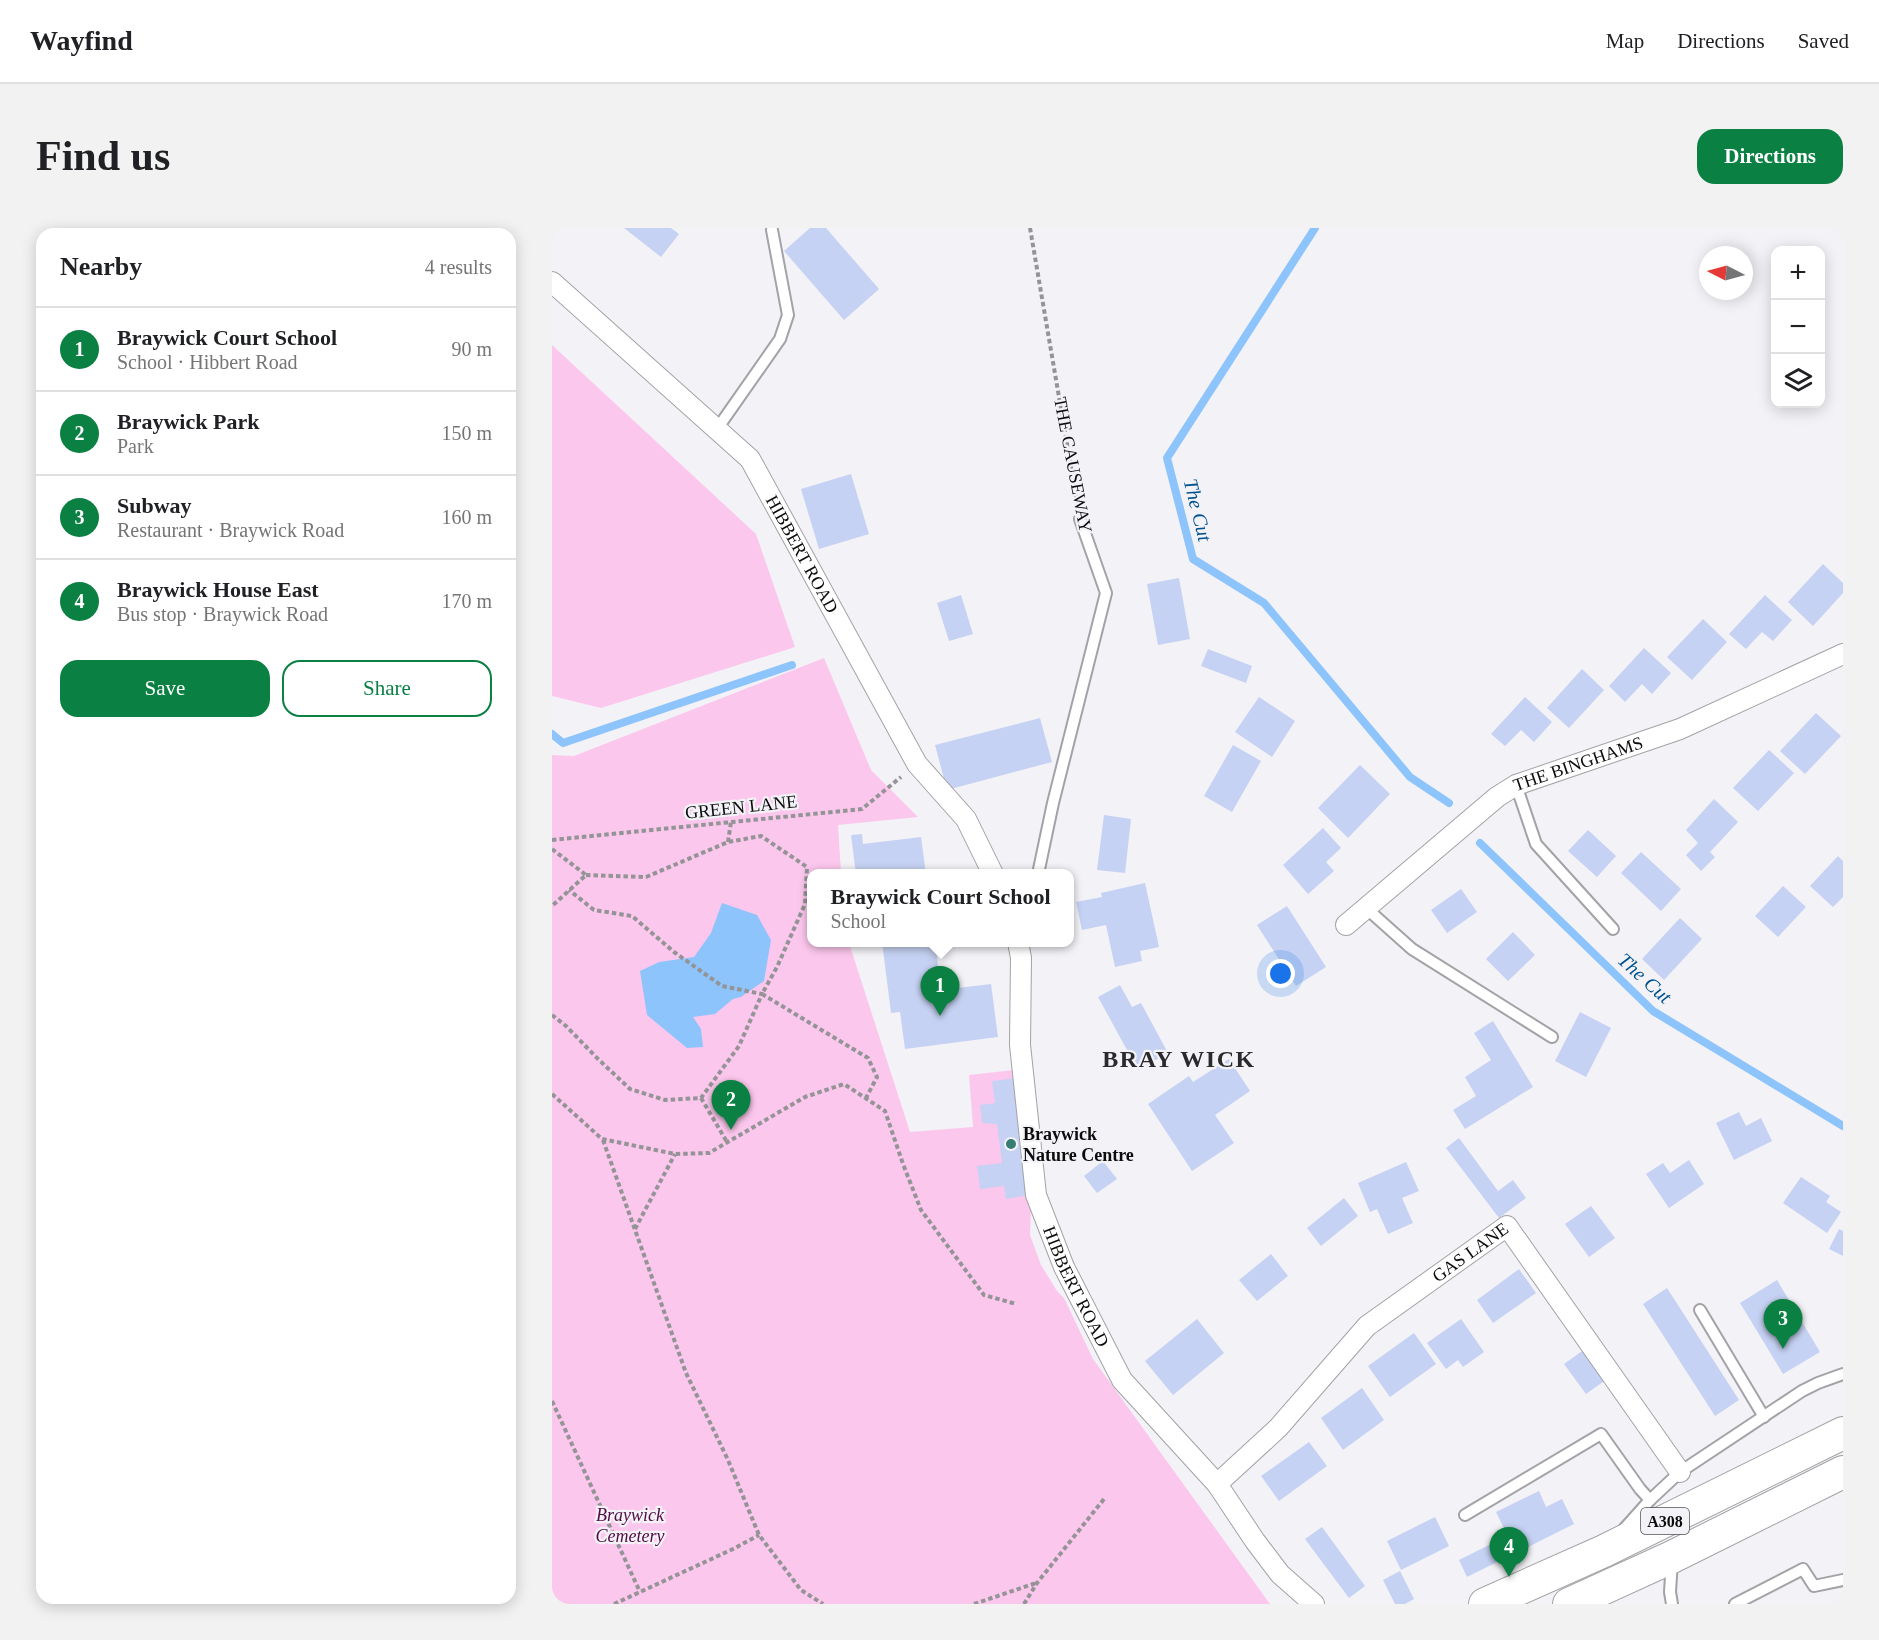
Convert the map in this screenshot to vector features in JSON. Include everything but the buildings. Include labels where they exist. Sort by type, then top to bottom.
[{"type":"main road","name":"A308","points":[[1485,1604],[1604,1551],[1843,1433]]},
{"type":"main road","name":"A308","points":[[1569,1604],[1672,1557],[1843,1472]]},
{"type":"street","name":"HIBBERT ROAD","points":[[552,282],[750,459],[917,764],[966,819],[991,869]]},
{"type":"street","name":"THE BINGHAMS","points":[[1346,925],[1497,797],[1516,785],[1680,729],[1843,654]]},
{"type":"street","name":"HIBBERT ROAD","points":[[1019,947],[1021,958],[1020,1045],[1036,1195],[1064,1267],[1122,1380],[1217,1484],[1280,1574],[1314,1604]]},
{"type":"street","name":"GAS LANE","points":[[1217,1484],[1278,1428],[1367,1326],[1507,1226],[1680,1472]]},
{"type":"street","name":"HIBBERT ROAD","points":[[1280,1574],[1292,1604]]},
{"type":"lane","points":[[717,429],[780,339],[788,315],[772,230]]},
{"type":"lane","name":"THE CAUSEWAY","points":[[1039,869],[1053,803],[1106,593],[1080,519]]},
{"type":"lane","points":[[1516,785],[1536,844],[1613,929]]},
{"type":"lane","points":[[1366,908],[1412,949],[1552,1037]]},
{"type":"lane","points":[[1700,1310],[1764,1417]]},
{"type":"lane","points":[[1604,1551],[1650,1500],[1680,1472],[1818,1383],[1843,1374]]},
{"type":"lane","points":[[1465,1515],[1601,1434],[1650,1500]]},
{"type":"lane","points":[[1672,1557],[1670,1592],[1672,1604]]},
{"type":"lane","points":[[1735,1604],[1803,1569],[1814,1586],[1843,1580]]},
{"type":"path","name":"THE CAUSEWAY","points":[[1030,228],[1080,519]]},
{"type":"path","name":"GREEN LANE","points":[[552,840],[862,809],[917,764]]},
{"type":"path","points":[[728,842],[731,822]]},
{"type":"path","points":[[552,849],[586,875],[646,877],[728,842],[761,836],[807,867],[805,904],[777,968],[762,994],[739,1046],[701,1098]]},
{"type":"path","points":[[552,906],[586,875]]},
{"type":"path","points":[[569,890],[594,910],[632,916],[674,952],[722,986],[762,994],[868,1058],[877,1077],[866,1098]]},
{"type":"path","points":[[552,1015],[630,1089],[665,1100],[701,1098]]},
{"type":"path","points":[[602,1139],[675,1154],[709,1153],[805,1097],[844,1084],[885,1111],[921,1210],[984,1295],[1016,1304]]},
{"type":"path","points":[[552,1094],[602,1139],[686,1373],[728,1460],[759,1535],[801,1590],[823,1604]]},
{"type":"path","points":[[701,1098],[727,1142]]},
{"type":"path","points":[[634,1229],[675,1154]]},
{"type":"path","points":[[552,1401],[640,1592]]},
{"type":"path","points":[[1024,1604],[1037,1583],[1104,1499]]},
{"type":"path","points":[[614,1604],[759,1535]]},
{"type":"path","points":[[974,1604],[1037,1583]]},
{"type":"green space","points":[[552,345],[756,534],[795,647],[601,708],[552,696]]},
{"type":"green space","name":"Braywick Cemetery","points":[[824,658],[871,770],[918,817],[838,825],[841,869],[807,869],[807,947],[850,947],[910,1132],[973,1127],[969,1075],[1014,1070],[1031,1205],[1030,1235],[1041,1265],[1064,1298],[1093,1359],[1270,1604],[552,1604],[552,755],[574,756]]},
{"type":"water","points":[[722,903],[757,915],[771,940],[764,981],[741,997],[733,999],[715,1014],[693,1017],[701,1029],[703,1047],[687,1048],[647,1015],[640,971],[659,962],[694,957],[711,933]]},
{"type":"waterway","name":"The Cut","points":[[1315,228],[1167,458],[1193,559],[1264,603],[1410,777],[1449,803]]},
{"type":"waterway","points":[[552,734],[563,743],[792,665]]},
{"type":"waterway","name":"The Cut","points":[[1480,843],[1653,1011],[1843,1126]]},
{"type":"place","name":"Braywick Court School","points":[[940,1016]]},
{"type":"place","name":"Braywick Park","points":[[731,1130]]},
{"type":"place","name":"Braywick Nature Centre","points":[[1011,1144]]},
{"type":"place","name":"Subway","points":[[1783,1349]]},
{"type":"place","name":"Braywick House East","points":[[1509,1577]]},
{"type":"district","name":"BRAY WICK","points":[[1179,1059]]}]
